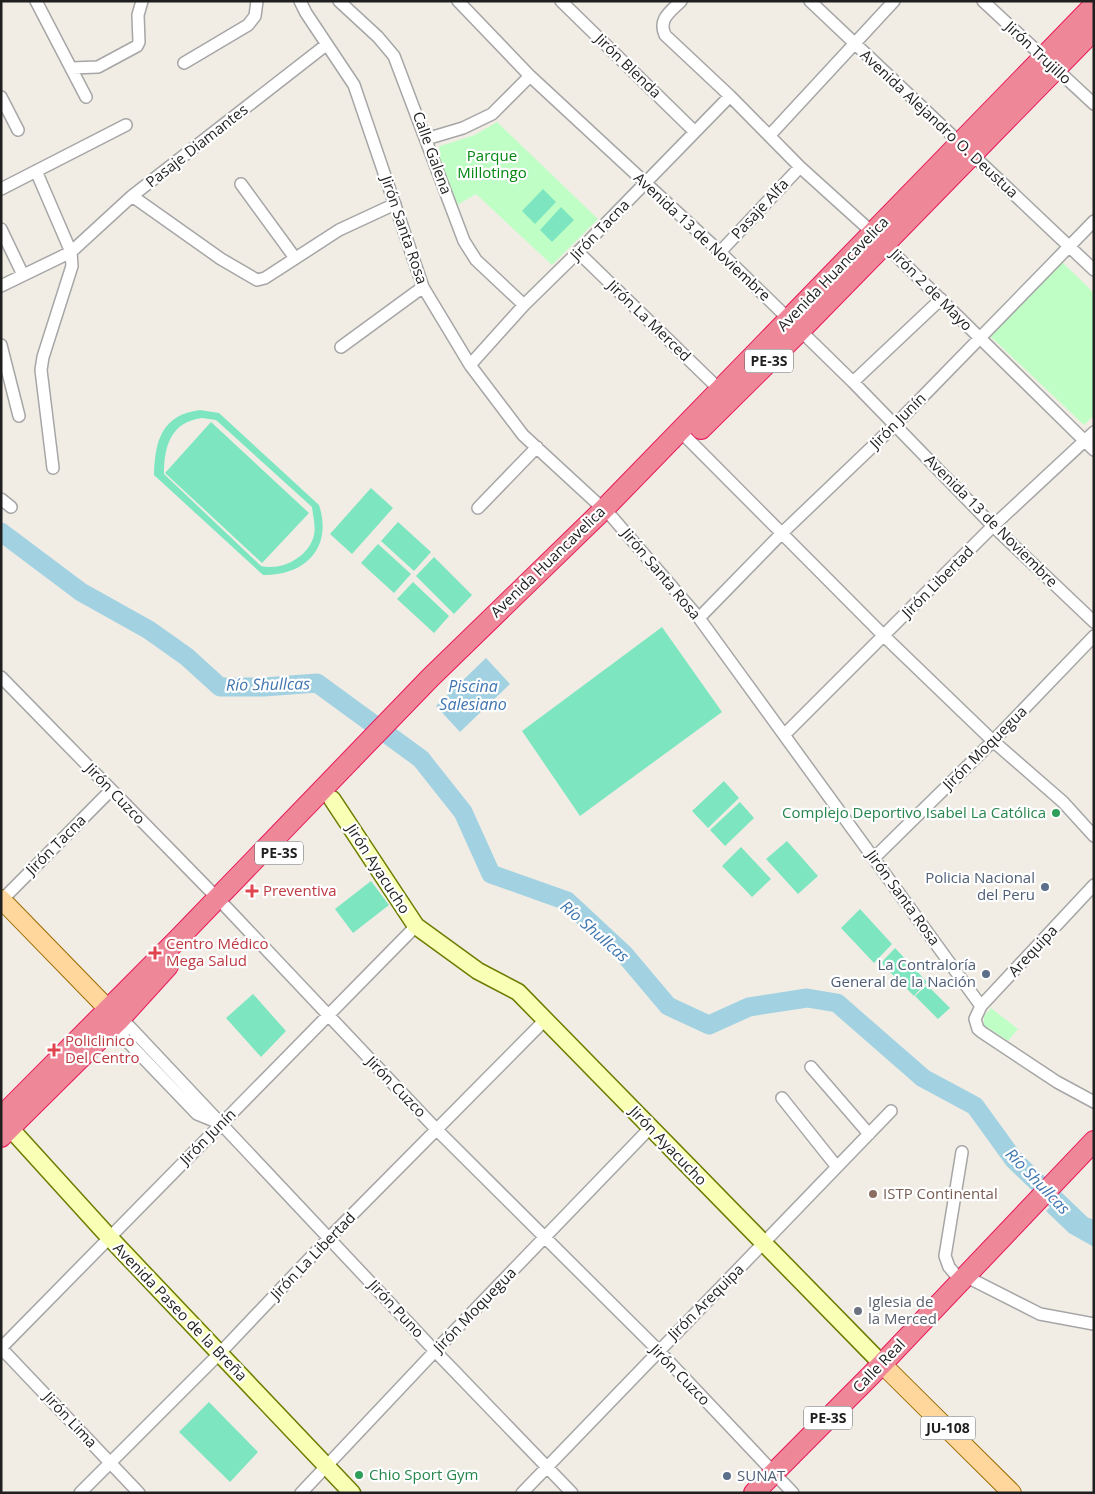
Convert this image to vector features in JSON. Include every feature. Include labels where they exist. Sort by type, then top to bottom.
[{"type":"highway","name":"Avenida Huancavelica","points":[[3,1126],[337,788],[434,683],[608,513],[879,239],[1049,63],[1094,5]]},
{"type":"highway","name":"Avenida Huancavelica","points":[[1049,63],[1094,30]]},
{"type":"highway","name":"Avenida Huancavelica","points":[[685,436],[720,390],[794,325]]},
{"type":"highway","name":"Calle Real","points":[[754,1493],[882,1364],[1094,1142]]},
{"type":"main road","points":[[2,900],[113,1014]]},
{"type":"main road","name":"Jirón Ayacucho","points":[[882,1364],[1010,1492]]},
{"type":"street","points":[[36,1],[86,97]]},
{"type":"street","points":[[72,68],[98,67],[137,46],[139,42],[138,15],[142,1]]},
{"type":"street","points":[[184,63],[248,25],[255,16],[257,1]]},
{"type":"street","name":"Jirón Santa Rosa","points":[[300,1],[326,45],[354,85],[423,287],[470,364],[523,435],[608,513],[699,618],[981,1006]]},
{"type":"street","name":"Calle Galena","points":[[339,1],[378,37],[394,56],[471,253],[524,305]]},
{"type":"street","name":"Avenida 13 de Noviembre","points":[[458,1],[530,76],[720,252],[896,424],[993,526],[1094,622]]},
{"type":"street","name":"Jirón Blenda","points":[[561,1],[694,131]]},
{"type":"street","name":"Jirón 2 de Mayo","points":[[681,1],[663,19],[661,26],[665,35],[800,166],[879,239],[1094,450]]},
{"type":"street","name":"Avenida Alejandro O. Deustua","points":[[810,1],[1094,270]]},
{"type":"street","points":[[770,135],[853,43],[894,1]]},
{"type":"street","name":"Jirón Trujillo","points":[[983,1],[1094,104]]},
{"type":"street","name":"Pasaje Diamantes","points":[[1,286],[71,252],[132,196],[326,45]]},
{"type":"street","points":[[426,139],[463,128],[492,114],[530,76]]},
{"type":"street","name":"Jirón Tacna","points":[[470,364],[524,305],[730,96]]},
{"type":"street","points":[[1,98],[18,130]]},
{"type":"street","points":[[1,189],[126,125]]},
{"type":"street","name":"Pasaje Alfa","points":[[720,252],[800,166]]},
{"type":"street","points":[[36,171],[71,252],[71,272],[43,357],[41,370],[53,468]]},
{"type":"street","points":[[241,184],[295,258]]},
{"type":"street","points":[[132,196],[184,234],[252,278],[266,278],[340,230],[395,204]]},
{"type":"street","name":"Jirón Junín","points":[[699,618],[781,534],[896,424],[1094,221]]},
{"type":"street","points":[[1,229],[23,275]]},
{"type":"street","name":"Jirón La Merced","points":[[578,252],[720,390]]},
{"type":"street","points":[[341,346],[423,287]]},
{"type":"street","points":[[853,382],[941,299]]},
{"type":"street","points":[[1,345],[19,416]]},
{"type":"street","name":"Jirón Libertad","points":[[784,734],[993,526],[1094,432]]},
{"type":"street","points":[[685,436],[732,481],[781,534],[884,636],[993,741],[1063,802],[1094,836]]},
{"type":"street","points":[[478,508],[537,447]]},
{"type":"street","points":[[1,499],[11,507]]},
{"type":"street","name":"Jirón Moquegua","points":[[874,858],[993,741],[1094,636]]},
{"type":"street","name":"Jirón Cuzco","points":[[1,677],[222,903],[437,1130],[544,1239],[658,1350],[793,1493]]},
{"type":"street","name":"Jirón Ayacucho","points":[[337,788],[416,926],[478,972],[518,992],[882,1364]]},
{"type":"street","name":"Jirón Tacna","points":[[2,900],[111,790]]},
{"type":"street","name":"Arequipa","points":[[1094,885],[981,1006],[975,1019],[978,1029],[1057,1082],[1094,1102]]},
{"type":"street","name":"Jirón Junín","points":[[1,1348],[108,1237],[416,926]]},
{"type":"street","name":"Jirón Puno","points":[[113,1014],[124,1038],[197,1114],[221,1124],[434,1351],[572,1493]]},
{"type":"street","name":"Jirón La Libertad","points":[[80,1493],[220,1353],[329,1238],[546,1019]]},
{"type":"street","points":[[810,1067],[869,1134]]},
{"type":"street","points":[[782,1098],[837,1167]]},
{"type":"street","name":"Jirón Arequipa","points":[[522,1493],[658,1350],[764,1244],[891,1111]]},
{"type":"street","name":"Avenida Paseo de la Breña","points":[[3,1126],[352,1493]]},
{"type":"street","name":"Jirón Moquegua","points":[[301,1493],[434,1351],[650,1128]]},
{"type":"street","points":[[962,1152],[945,1256],[949,1267],[1040,1314],[1094,1324]]},
{"type":"street","name":"Jirón Lima","points":[[1,1348],[139,1493]]},
{"type":"green space","name":"Parque Millotingo","points":[[497,122],[598,219],[552,265],[476,194],[454,207],[438,150],[440,146],[475,135]]},
{"type":"green space","points":[[543,189],[556,202],[535,224],[522,211]]},
{"type":"green space","points":[[561,207],[574,220],[552,242],[540,230]]},
{"type":"green space","points":[[1061,261],[1094,293],[1094,415],[1084,425],[990,336]]},
{"type":"green space","points":[[200,410],[219,413],[319,505],[322,534],[319,546],[303,565],[291,571],[263,575],[154,475],[156,451],[163,431],[177,417]],"holes":[[[202,418],[216,420],[312,507],[315,525],[314,535],[307,550],[294,561],[277,566],[261,566],[164,474],[168,445],[176,430],[191,420]]]},
{"type":"green space","points":[[211,422],[309,513],[262,563],[165,473]]},
{"type":"green space","points":[[371,488],[393,508],[352,554],[330,534]]},
{"type":"green space","points":[[398,522],[431,552],[414,571],[381,541]]},
{"type":"green space","points":[[378,544],[411,574],[394,593],[361,563]]},
{"type":"green space","points":[[434,557],[472,595],[454,614],[416,576]]},
{"type":"green space","points":[[413,582],[449,616],[434,633],[397,599]]},
{"type":"green space","points":[[662,627],[722,712],[580,816],[522,731]]},
{"type":"green space","points":[[724,781],[739,798],[708,828],[692,811]]},
{"type":"green space","points":[[740,802],[754,818],[725,846],[710,830]]},
{"type":"green space","points":[[787,841],[818,876],[798,894],[766,859]]},
{"type":"green space","points":[[741,847],[771,879],[752,897],[722,866]]},
{"type":"green space","points":[[371,881],[389,905],[353,933],[335,909]]},
{"type":"green space","points":[[860,909],[892,944],[874,963],[841,928]]},
{"type":"green space","points":[[895,948],[927,982],[914,996],[881,963]]},
{"type":"green space","points":[[927,985],[950,1008],[938,1019],[915,996]]},
{"type":"green space","points":[[253,994],[286,1031],[261,1057],[226,1018]]},
{"type":"green space","points":[[991,1008],[1018,1029],[1008,1041],[984,1025],[984,1016]]},
{"type":"green space","points":[[209,1402],[258,1452],[230,1482],[179,1432]]},
{"type":"water","name":"Piscina Salesiano","points":[[486,658],[510,684],[460,732],[436,706]]},
{"type":"water","points":[[1054,1203],[1094,1226],[1094,1247],[1069,1233],[1046,1211]]},
{"type":"waterway","name":"Río Shullcas","points":[[1,532],[81,592],[149,630],[187,657],[220,687],[264,687],[317,683],[421,759],[463,812],[491,874],[567,901],[625,955],[668,1006],[709,1025],[749,1007],[807,998],[837,1003],[923,1078],[975,1106],[1014,1160],[1083,1226],[1094,1230]]},
{"type":"place","name":"Complejo Deportivo Isabel La Católica","points":[[1056,813]]},
{"type":"place","name":"Policia Nacional del Peru","points":[[1045,887]]},
{"type":"place","name":"Preventiva","points":[[252,891]]},
{"type":"place","name":"Centro Médico Mega Salud","points":[[155,953]]},
{"type":"place","name":"La Contraloría General de la Nación","points":[[986,974]]},
{"type":"place","name":"Policlinico Del Centro","points":[[54,1050]]},
{"type":"place","name":"ISTP Continental","points":[[873,1194]]},
{"type":"place","name":"Iglesia de la Merced","points":[[858,1311]]},
{"type":"place","name":"Chio Sport Gym","points":[[359,1475]]},
{"type":"place","name":"SUNAT","points":[[727,1476]]}]
